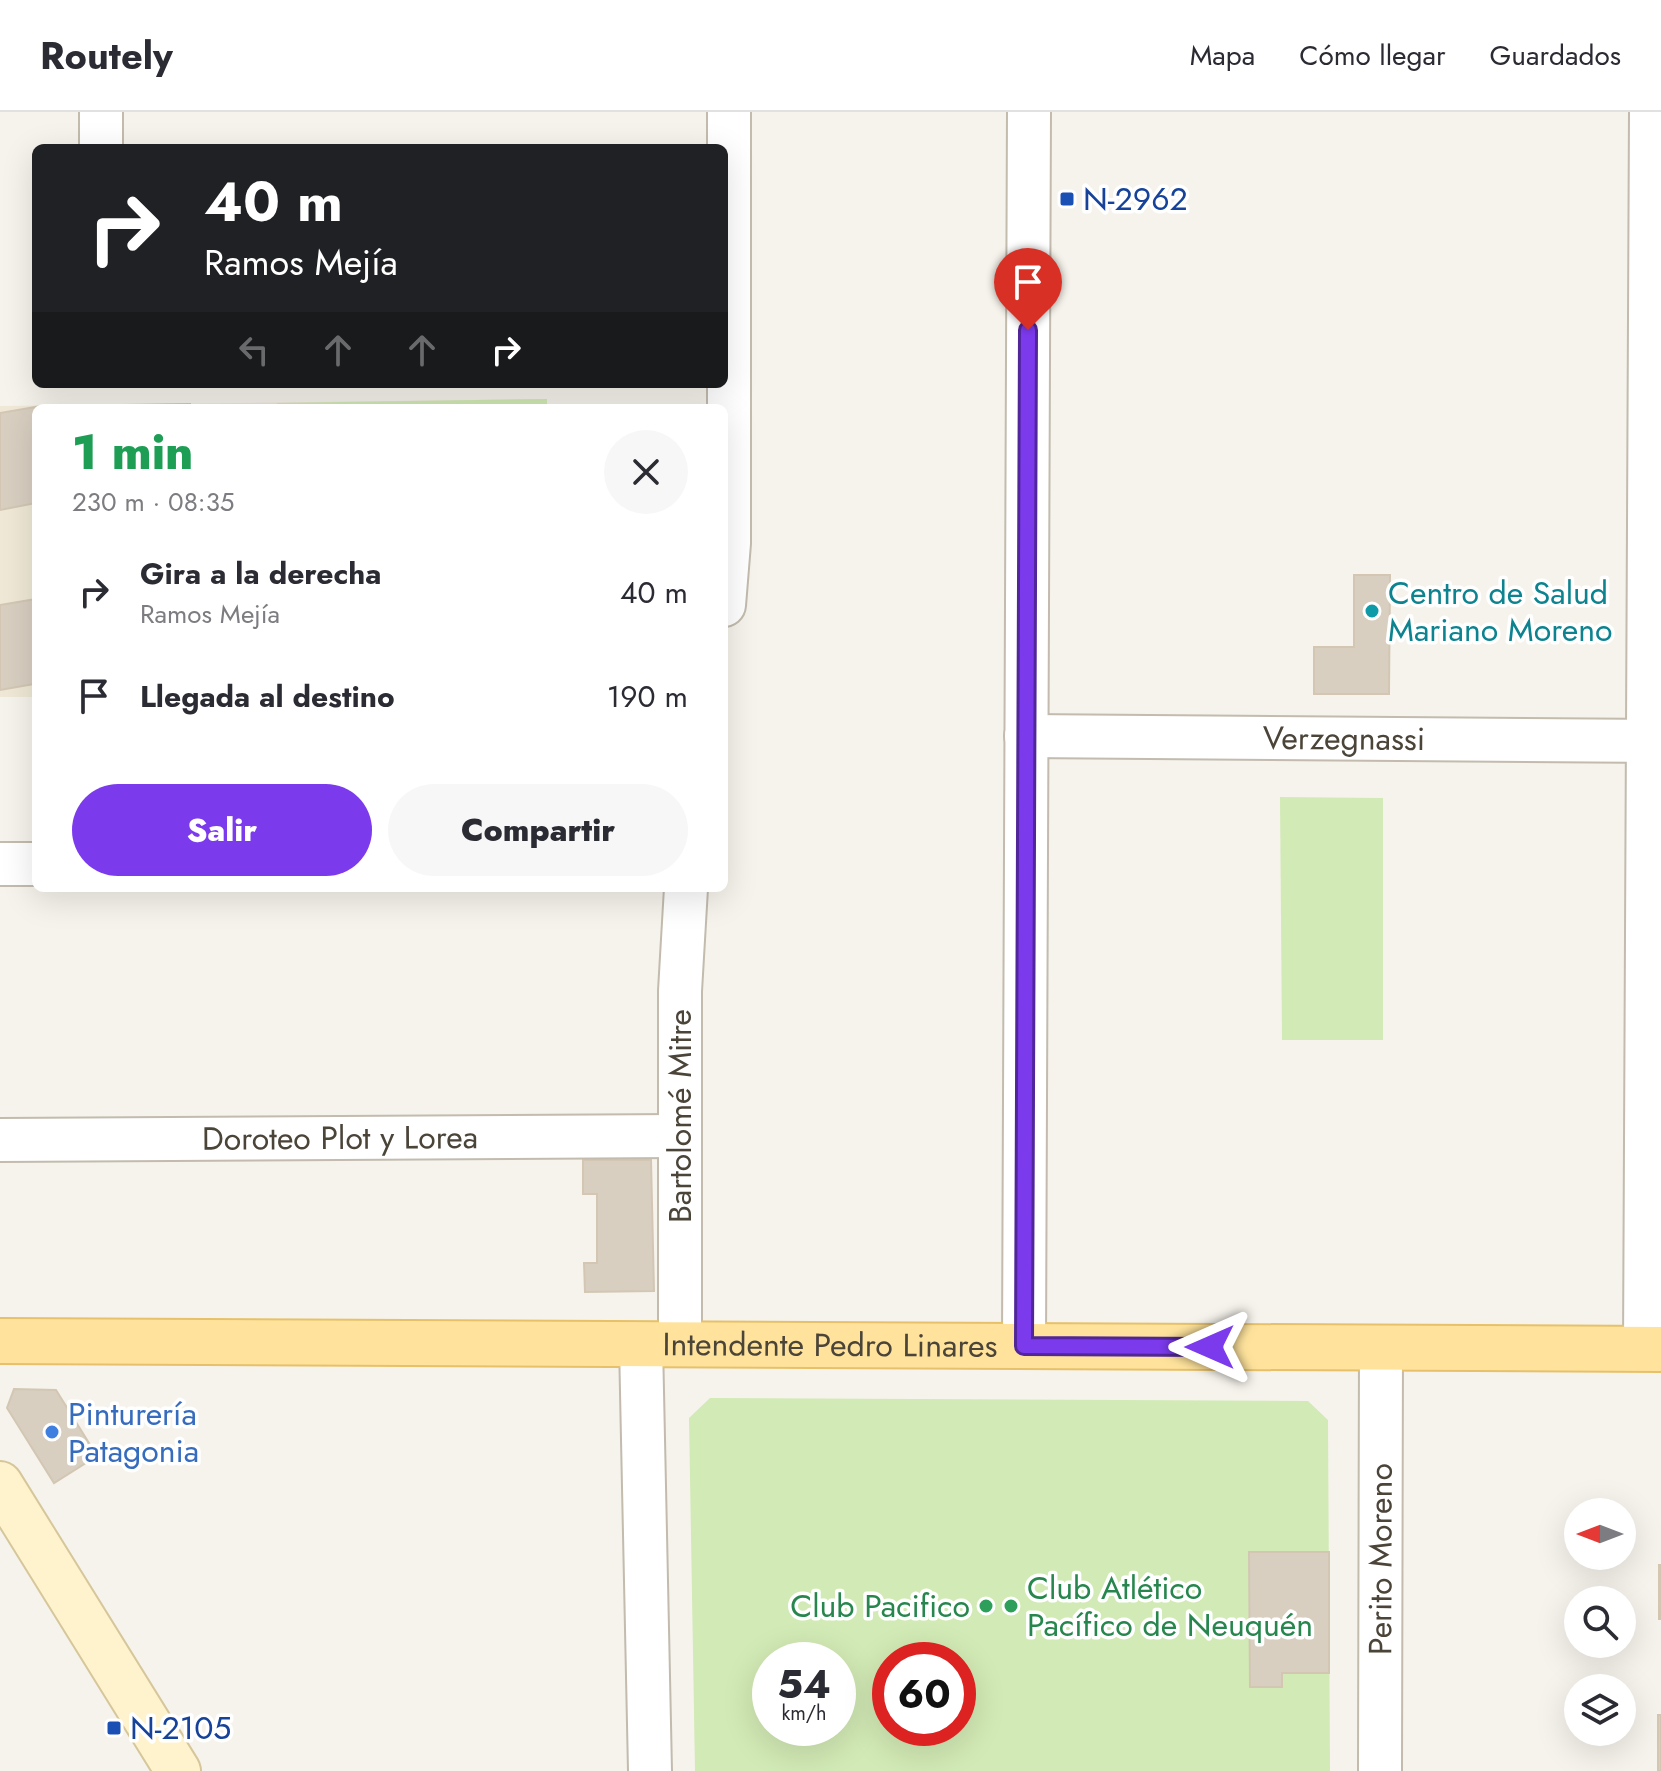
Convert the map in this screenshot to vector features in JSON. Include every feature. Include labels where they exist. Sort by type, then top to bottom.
[{"type":"main road","name":"Intendente Pedro Linares","points":[[0,1341],[1653,1349]]},
{"type":"main road","points":[[3,1496],[178,1771]]},
{"type":"street","points":[[101,112],[101,144]]},
{"type":"street","points":[[728,555],[729,112]]},
{"type":"street","points":[[1024,1346],[1029,112]]},
{"type":"street","points":[[1651,112],[1655,741],[1653,1349]]},
{"type":"street","name":"Verzegnassi","points":[[1026,736],[1655,741]]},
{"type":"street","points":[[0,864],[32,864]]},
{"type":"street","name":"Bartolomé Mitre","points":[[650,1771],[660,1344],[679,1136],[680,991],[686,892]]},
{"type":"street","name":"Doroteo Plot y Lorea","points":[[0,1140],[679,1136]]},
{"type":"street","name":"Perito Moreno","points":[[1380,1771],[1381,1347]]},
{"type":"shaded area","points":[[547,399],[547,404],[156,404]]},
{"type":"shaded area","points":[[0,406],[32,406],[32,697],[0,697]]},
{"type":"green space","points":[[547,399],[547,404],[277,403]]},
{"type":"green space","points":[[1280,797],[1383,798],[1383,1040],[1282,1040]]},
{"type":"green space","name":"Club Atlético Pacífico de Neuquén","points":[[710,1398],[1308,1401],[1328,1420],[1330,1771],[695,1771],[689,1418]]},
{"type":"building","points":[[32,408],[32,504],[0,510],[0,413]]},
{"type":"building","name":"Centro de Salud Mariano Moreno","points":[[1354,575],[1390,575],[1389,694],[1314,694],[1314,647],[1354,647]]},
{"type":"building","points":[[32,600],[32,684],[0,690],[0,605]]},
{"type":"building","points":[[583,1160],[651,1160],[654,1291],[585,1292],[584,1263],[597,1263],[597,1194],[583,1194]]},
{"type":"building","name":"Pinturería Patagonia","points":[[14,1389],[56,1390],[97,1456],[54,1483],[7,1408]]},
{"type":"building","points":[[1249,1552],[1329,1552],[1329,1673],[1282,1673],[1282,1687],[1250,1687]]},
{"type":"building","points":[[1661,1565],[1661,1619],[1659,1619]]},
{"type":"building","points":[[1658,1715],[1661,1715],[1661,1771],[1658,1771]]},
{"type":"place","name":"N-2962","points":[[1067,199]]},
{"type":"place","name":"Centro de Salud Mariano Moreno","points":[[1372,611]]},
{"type":"place","name":"Pinturería Patagonia","points":[[52,1432]]},
{"type":"place","name":"Club Pacifico","points":[[986,1606]]},
{"type":"place","name":"Club Atlético Pacífico de Neuquén","points":[[1011,1606]]},
{"type":"place","name":"N-2105","points":[[114,1728]]},
{"type":"route","points":[[1028,330],[1024,1346],[1210,1347]]}]
